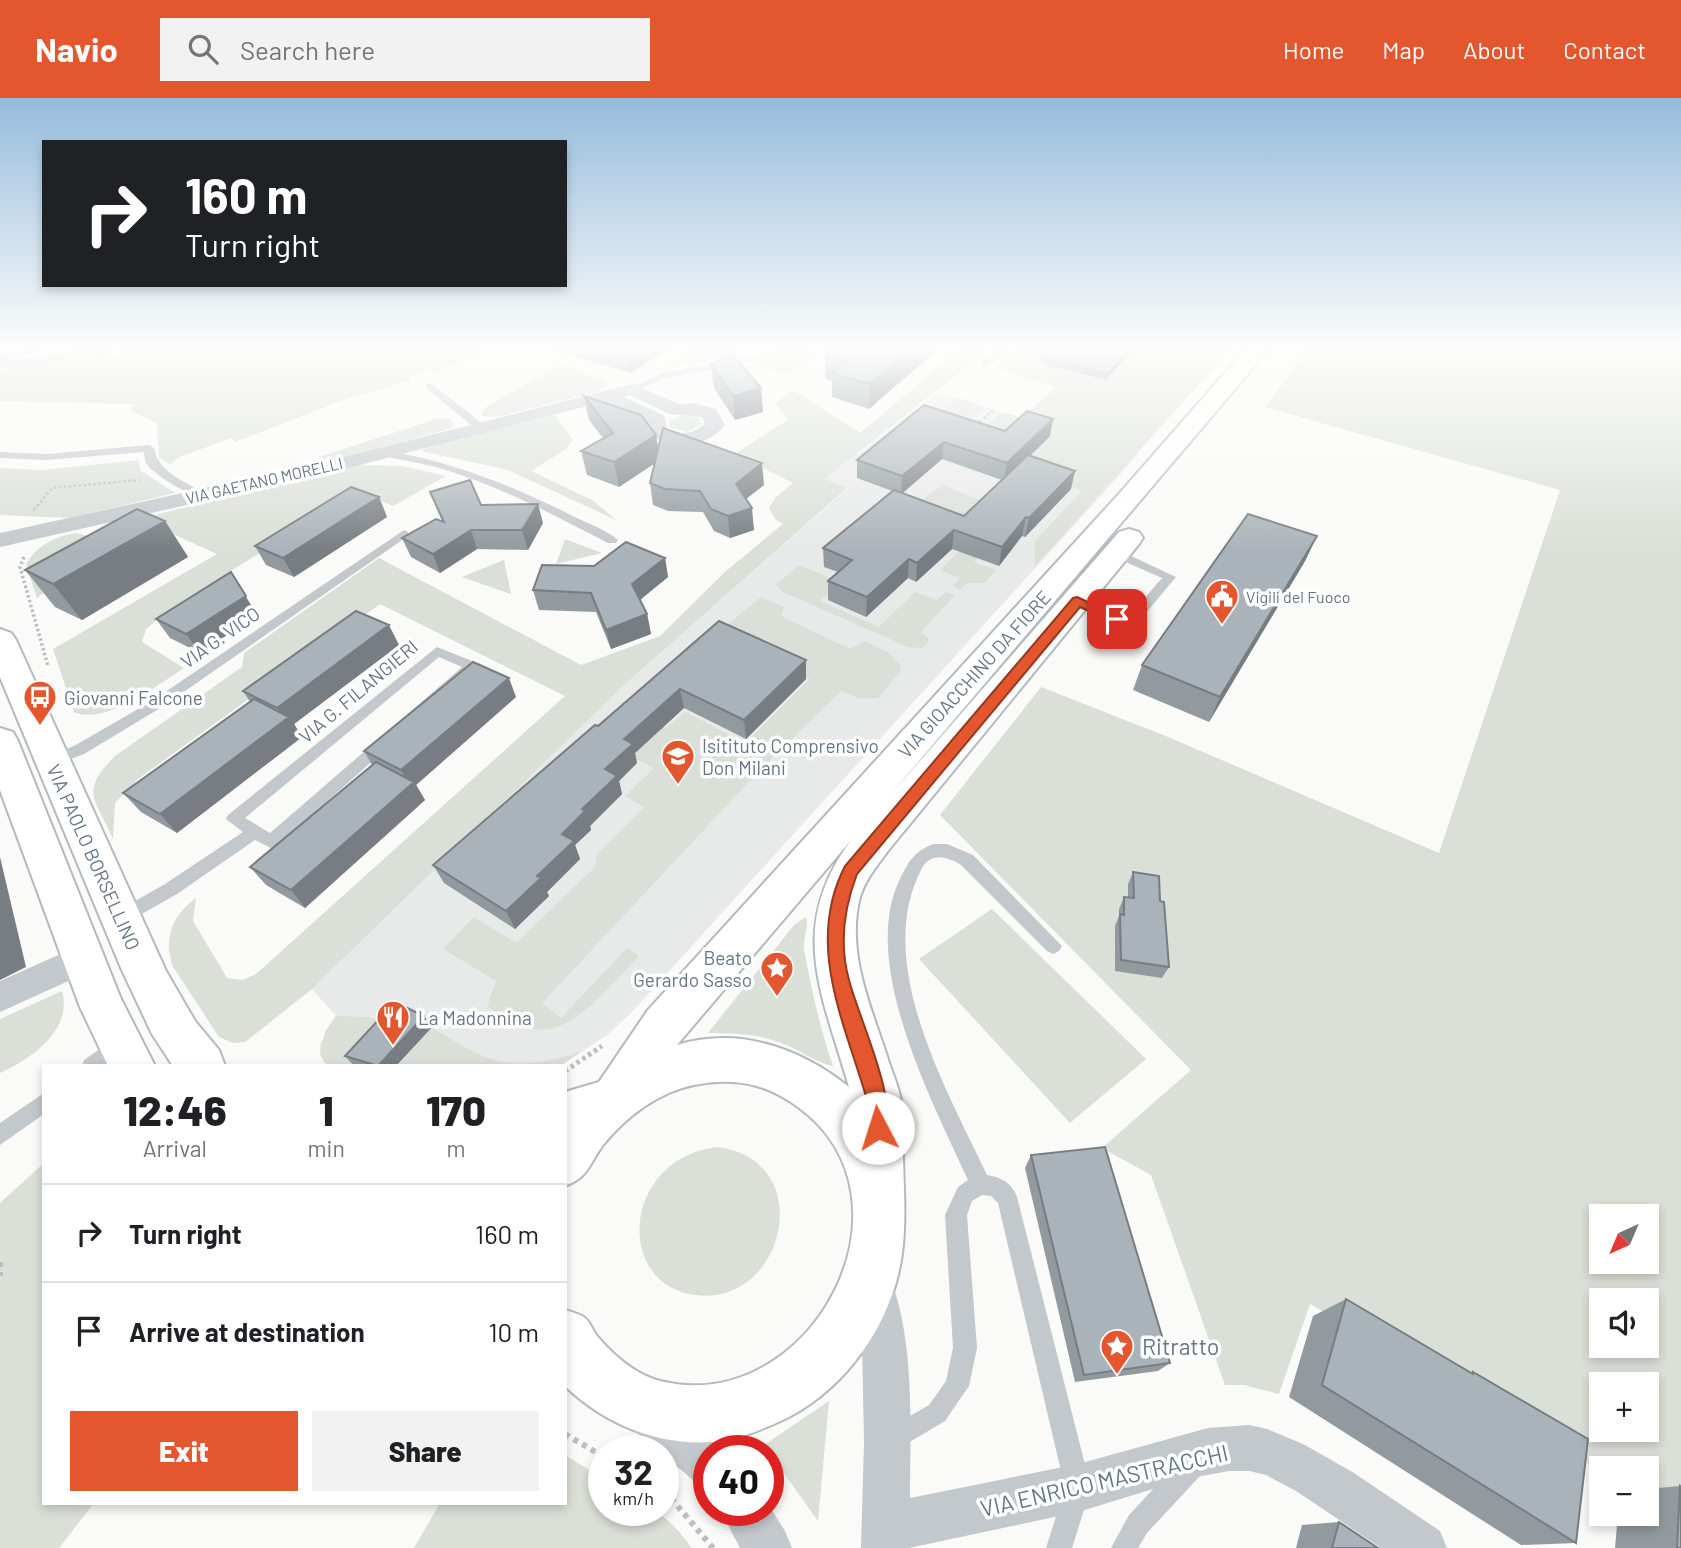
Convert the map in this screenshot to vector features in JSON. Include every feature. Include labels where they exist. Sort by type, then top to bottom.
[{"type":"street","name":"VIA GAETANO MORELLI","points":[[0,540],[45,532],[383,453],[522,417]]},
{"type":"street","points":[[652,417],[657,419],[657,430],[666,436],[688,438],[699,436],[715,425],[713,417]]},
{"type":"street","name":"VIA GIOACCHINO DA FIORE","points":[[615,1100],[664,1025],[1200,417]]},
{"type":"street","name":"VIA GIOACCHINO DA FIORE","points":[[880,1210],[877,1100],[839,977],[834,929],[840,896],[851,871],[873,841],[1077,601],[1228,417]]},
{"type":"street","name":"VIA GAETANO MORELLI","points":[[0,558],[45,532]]},
{"type":"street","name":"VIA PAOLO BORSELLINO","points":[[0,640],[163,1011],[200,1064]]},
{"type":"street","points":[[0,741],[83,959],[114,1059]]},
{"type":"street","points":[[0,997],[83,959]]},
{"type":"street","points":[[567,1158],[589,1125],[615,1100],[640,1083],[668,1070],[696,1062],[725,1059],[753,1062],[781,1069],[806,1082],[829,1100],[849,1122],[864,1148],[880,1210],[879,1244],[871,1280],[854,1318],[829,1353],[796,1382],[758,1403],[716,1413],[674,1413],[590,1368]]},
{"type":"street","points":[[567,1114],[615,1100]]},
{"type":"street","points":[[871,1280],[884,1342],[886,1537]]},
{"type":"street","points":[[590,1368],[693,1451]]},
{"type":"street","name":"VIA ENRICO MASTRACCHI","points":[[886,1537],[1205,1452],[1249,1448],[1286,1460],[1423,1548]]},
{"type":"street","points":[[754,1526],[768,1548]]},
{"type":"lane","points":[[467,417],[480,427]]},
{"type":"lane","points":[[0,455],[47,457],[143,447],[163,473],[200,495]]},
{"type":"lane","points":[[383,453],[409,456],[490,480],[612,540]]},
{"type":"lane","name":"VIA G. VICO","points":[[52,761],[79,750],[157,705],[404,534]]},
{"type":"lane","points":[[1077,601],[1130,623],[1170,577],[1116,553]]},
{"type":"lane","name":"VIA G. FILANGIERI","points":[[437,651],[472,666],[271,842],[255,832],[234,819],[437,651]]},
{"type":"lane","points":[[120,918],[171,889],[255,832]]},
{"type":"lane","points":[[980,1184],[919,1041],[899,981],[894,940],[900,898],[919,859],[940,849],[953,852],[967,860],[1053,946]]},
{"type":"lane","points":[[0,1135],[42,1104]]},
{"type":"lane","points":[[887,1443],[937,1413],[957,1386],[965,1348],[957,1215],[965,1194],[980,1184],[996,1187],[1007,1197],[1078,1488],[1059,1548]]},
{"type":"lane","points":[[1124,1548],[1138,1524],[1205,1452]]},
{"type":"path","points":[[974,427],[985,417]]},
{"type":"path","points":[[27,517],[52,488],[152,479]]},
{"type":"path","points":[[0,1262],[0,1276]]},
{"type":"path","points":[[567,1435],[588,1448]]},
{"type":"path","points":[[679,1508],[713,1548]]},
{"type":"shaded area","points":[[143,417],[300,417],[235,442],[231,438],[180,457],[170,464],[159,458],[157,423]]},
{"type":"shaded area","points":[[556,417],[573,440],[566,449],[531,471],[594,501],[616,520],[508,470],[421,451],[437,444]]},
{"type":"shaded area","points":[[680,417],[692,417],[699,418],[702,424],[687,432],[669,427],[669,421]]},
{"type":"shaded area","points":[[787,417],[835,417],[860,433],[879,417],[904,417],[825,479],[847,488],[622,687],[312,989],[245,1042],[233,1043],[219,1037],[172,965],[169,945],[172,927],[188,905],[196,898],[193,921],[227,978],[243,980],[256,974],[565,696],[380,604],[138,779],[115,803],[113,839],[96,804],[94,787],[97,778],[115,756],[242,667],[244,653],[379,558],[581,665],[660,636],[726,571],[783,524],[775,519],[769,508],[776,497],[793,483],[735,454],[789,419]]},
{"type":"shaded area","name":"Isitituto Comprensivo Don Milani","points":[[906,417],[1016,417],[1138,455],[631,1013],[607,1035],[563,1064],[324,1062],[320,1054],[320,1044],[336,1016],[312,989],[622,687],[847,489],[824,480]]},
{"type":"shaded area","points":[[937,417],[974,417],[956,432],[929,423]]},
{"type":"shaded area","points":[[997,417],[1170,417],[1035,566],[1035,541],[1082,491],[1034,474],[973,438]]},
{"type":"shaded area","points":[[1299,417],[1681,417],[1681,1517],[1659,1504],[1659,1456],[1589,1456],[1589,1464],[1310,1304],[1279,1394],[1244,1385],[1225,1385],[1151,1175],[1102,1148],[1191,1070],[940,815],[1041,687],[1168,737],[1439,853],[1560,490]]},
{"type":"shaded area","points":[[448,418],[455,424],[450,429],[331,461],[321,461],[319,457],[436,419]]},
{"type":"shaded area","points":[[139,460],[140,470],[175,493],[70,518],[0,515],[0,468],[42,470]]},
{"type":"shaded area","points":[[358,465],[402,466],[446,476],[393,506],[371,497],[346,499],[173,607],[146,629],[142,642],[184,668],[116,709],[87,715],[74,712],[53,649],[217,554],[162,529],[146,517]]},
{"type":"shaded area","points":[[943,485],[999,508],[979,524],[923,499]]},
{"type":"shaded area","points":[[76,533],[91,537],[56,583],[37,598],[26,565],[30,558],[47,543]]},
{"type":"shaded area","points":[[565,539],[602,553],[556,564]]},
{"type":"shaded area","points":[[967,544],[984,551],[974,562],[996,570],[984,583],[967,583],[960,590],[953,586],[960,578],[940,570]]},
{"type":"shaded area","points":[[504,560],[511,594],[462,577]]},
{"type":"shaded area","points":[[799,565],[840,582],[820,601],[879,627],[915,592],[937,600],[946,592],[955,595],[921,632],[930,640],[922,648],[908,647],[783,592],[776,585]]},
{"type":"shaded area","points":[[761,597],[784,607],[781,616],[850,649],[865,641],[889,653],[901,666],[900,672],[878,698],[860,699],[841,691],[759,771],[542,1003],[561,1018],[627,948],[639,956],[579,1015],[551,1029],[537,1029],[518,1023],[487,1007],[496,981],[443,949],[474,917],[516,943],[595,867],[597,854],[644,807],[625,796],[654,768],[614,748],[646,719],[666,728],[685,712],[746,743],[810,679],[725,639],[726,626]]},
{"type":"shaded area","points":[[992,909],[1146,1059],[1070,1123],[919,959]]},
{"type":"shaded area","points":[[806,917],[804,949],[816,1008],[833,1066],[767,1038],[708,1033],[794,925]]},
{"type":"shaded area","points":[[62,991],[64,1005],[56,1030],[37,1051],[0,1073],[0,1019]]},
{"type":"shaded area","points":[[336,1016],[369,1017],[381,1022],[357,1064],[324,1062],[320,1054],[325,1032]]},
{"type":"shaded area","points":[[432,1027],[470,1050],[503,1062],[520,1064],[399,1064]]},
{"type":"shaded area","points":[[582,1051],[563,1064],[520,1064],[558,1058]]},
{"type":"shaded area","points":[[717,1147],[749,1157],[769,1177],[779,1202],[778,1230],[769,1257],[751,1279],[726,1293],[695,1295],[669,1286],[651,1269],[641,1246],[640,1221],[647,1196],[662,1173],[686,1156]]},
{"type":"shaded area","points":[[42,1165],[42,1505],[92,1505],[59,1548],[0,1548],[0,1203]]},
{"type":"shaded area","points":[[829,1401],[818,1521],[784,1473],[784,1435],[779,1435]]},
{"type":"shaded area","points":[[567,1456],[588,1469],[588,1526],[673,1526],[692,1548],[414,1548],[439,1505],[567,1505]]},
{"type":"building","points":[[600,417],[642,417],[656,435],[614,462],[581,451],[613,433]]},
{"type":"building","points":[[910,417],[960,417],[1005,431],[1021,417],[1053,419],[1007,463],[944,442],[902,476],[857,460]]},
{"type":"building","points":[[663,428],[762,463],[736,484],[752,508],[728,516],[711,509],[700,491],[665,489],[650,483]]},
{"type":"building","points":[[1028,455],[1075,471],[1029,518],[1026,517],[1002,547],[954,530],[917,563],[909,559],[867,597],[828,581],[852,560],[823,548],[894,490],[964,516]]},
{"type":"building","points":[[470,480],[481,505],[538,504],[522,530],[471,530],[433,554],[402,538],[436,519],[444,522],[430,492]]},
{"type":"building","points":[[351,487],[379,497],[283,558],[255,546]]},
{"type":"building","points":[[137,509],[165,521],[53,584],[25,570]]},
{"type":"building","name":"Vigili del Fuoco","points":[[1248,514],[1317,536],[1220,697],[1142,665]]},
{"type":"building","points":[[626,542],[665,558],[632,584],[647,614],[606,630],[591,593],[533,590],[542,565],[594,566]]},
{"type":"building","points":[[231,572],[246,596],[186,634],[156,619]]},
{"type":"building","points":[[356,611],[389,625],[277,708],[243,691]]},
{"type":"building","points":[[719,621],[806,660],[744,720],[680,689],[624,739],[633,744],[605,769],[617,776],[582,809],[585,811],[562,834],[574,841],[537,876],[541,878],[506,911],[433,865],[595,725],[598,726]]},
{"type":"building","points":[[473,662],[509,678],[401,770],[364,751]]},
{"type":"building","points":[[254,699],[289,717],[160,814],[123,793]]},
{"type":"building","points":[[376,762],[414,782],[291,890],[250,867]]},
{"type":"building","points":[[1133,872],[1159,876],[1160,901],[1164,902],[1169,967],[1121,960],[1120,914],[1124,915],[1124,897],[1134,898]]},
{"type":"building","points":[[395,1002],[424,1016],[380,1064],[345,1056]]},
{"type":"building","points":[[1105,1147],[1170,1363],[1084,1375],[1031,1155]]},
{"type":"building","points":[[1346,1299],[1588,1439],[1576,1543],[1322,1385]]},
{"type":"building","points":[[1680,1486],[1681,1548],[1677,1548]]},
{"type":"building","points":[[1339,1522],[1378,1548],[1332,1548]]},
{"type":"place","name":"Vigili del Fuoco","points":[[1222,626]]},
{"type":"place","name":"Giovanni Falcone","points":[[40,727]]},
{"type":"place","name":"Isitituto Comprensivo Don Milani","points":[[678,786]]},
{"type":"place","name":"Beato Gerardo Sasso","points":[[777,998]]},
{"type":"place","name":"La Madonnina","points":[[393,1047]]},
{"type":"place","name":"Ritratto","points":[[1117,1376]]},
{"type":"route","points":[[878,1128],[877,1100],[839,977],[834,929],[840,896],[851,871],[873,841],[1077,601],[1117,619]]}]
